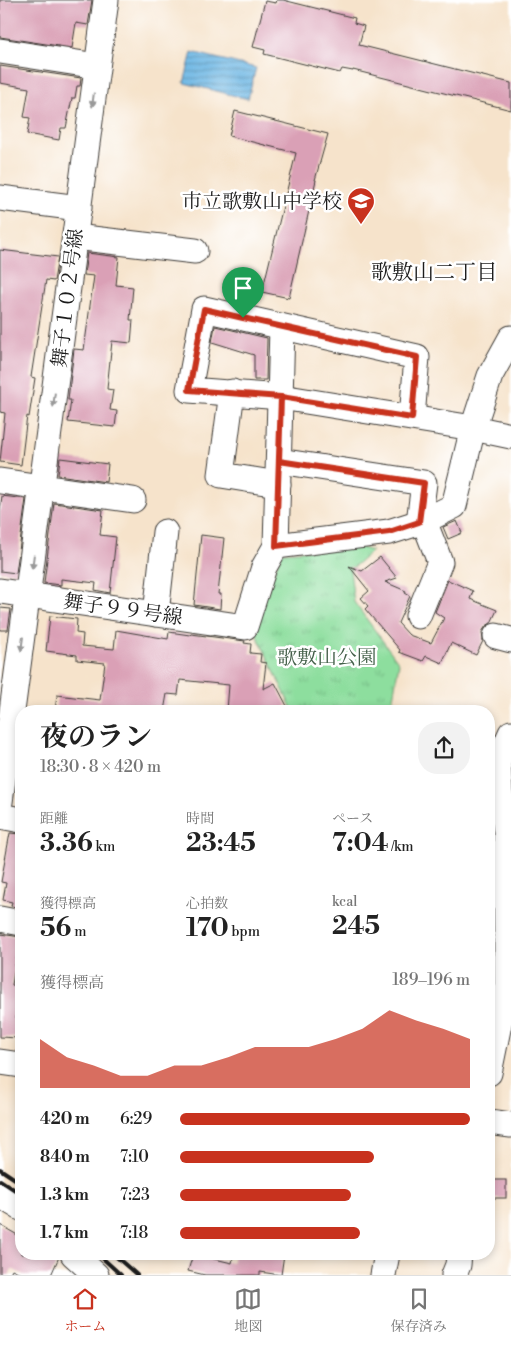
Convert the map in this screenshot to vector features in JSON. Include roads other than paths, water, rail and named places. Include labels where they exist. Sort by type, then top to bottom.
[{"type":"street","name":"舞子１０２号線","points":[[0,802],[106,0]]},
{"type":"street","points":[[0,51],[97,66]]},
{"type":"street","points":[[0,198],[79,208]]},
{"type":"street","points":[[75,237],[195,251]]},
{"type":"street","points":[[412,418],[417,357],[204,309],[189,390],[281,397],[473,428],[511,436]]},
{"type":"street","points":[[282,327],[276,546],[389,532],[421,522],[454,506],[473,428],[490,376],[511,338]]},
{"type":"street","points":[[232,392],[221,475],[278,472],[424,483],[421,522],[440,562],[417,615]]},
{"type":"street","points":[[0,481],[134,500]]},
{"type":"street","points":[[156,614],[166,532]]},
{"type":"street","name":"舞子９９号線","points":[[0,591],[245,626],[264,567],[276,546]]},
{"type":"street","points":[[495,1044],[507,985],[498,873],[506,832],[498,762],[511,732]]},
{"type":"street","points":[[0,816],[15,819]]},
{"type":"street","points":[[0,919],[15,922]]},
{"type":"street","points":[[0,1062],[15,1063]]},
{"type":"street","points":[[495,1123],[511,1125]]},
{"type":"street","points":[[0,1195],[15,1204]]},
{"type":"street","points":[[383,1275],[387,1260]]},
{"type":"street","points":[[454,1275],[458,1260]]},
{"type":"street","points":[[70,1261],[96,1275]]},
{"type":"water","points":[[192,52],[256,68],[248,99],[184,83]]},
{"type":"railway","points":[[0,1169],[15,1179]]},
{"type":"railway","points":[[0,1180],[15,1190]]},
{"type":"railway","points":[[105,1260],[121,1275]]},
{"type":"railway","points":[[120,1260],[137,1275]]},
{"type":"place","name":"市立歌敷山中学校","points":[[361,225]]},
{"type":"district","name":"歌敷山二丁目","points":[[434,272]]},
{"type":"park label","name":"歌敷山公園","points":[[327,657]]}]
